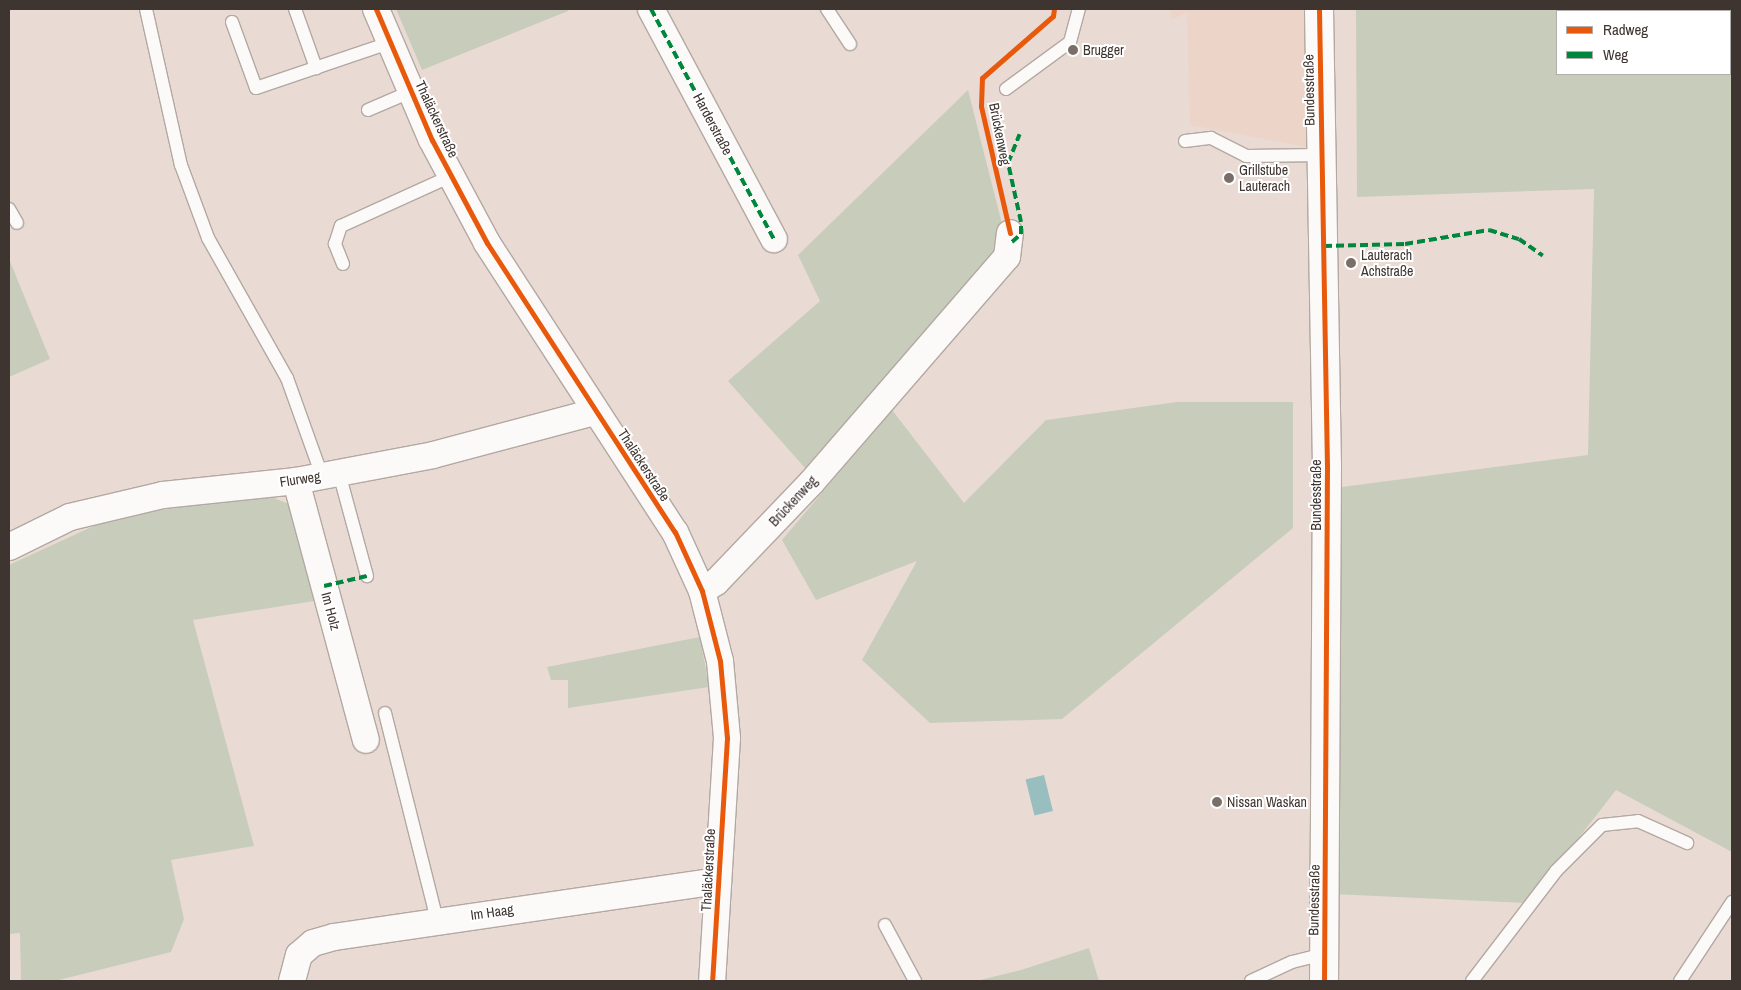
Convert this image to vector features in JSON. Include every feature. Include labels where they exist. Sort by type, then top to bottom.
[{"type":"main road","name":"Bundesstraße","points":[[1319,9],[1327,475],[1324,981]]},
{"type":"street","name":"Thaläckerstraße","points":[[376,9],[410,92],[451,176],[487,243],[674,532],[702,591],[720,661],[727,738],[712,981]]},
{"type":"street","name":"Harderstraße","points":[[651,9],[774,239]]},
{"type":"street","name":"Brückenweg","points":[[702,591],[716,582],[811,483],[1007,258],[1010,234]]},
{"type":"street","name":"Flurweg","points":[[9,548],[70,517],[163,495],[296,481],[433,455],[595,412]]},
{"type":"street","name":"Im Holz","points":[[296,481],[366,740]]},
{"type":"street","name":"Im Haag","points":[[292,981],[299,955],[313,943],[437,920],[718,882]]},
{"type":"lane","points":[[146,9],[180,166],[208,238],[287,378],[331,474],[367,576]]},
{"type":"lane","points":[[295,9],[316,68]]},
{"type":"lane","points":[[827,9],[850,44]]},
{"type":"lane","points":[[1006,89],[1070,42],[1078,9]]},
{"type":"lane","points":[[232,22],[256,88],[389,43]]},
{"type":"lane","points":[[368,110],[410,92]]},
{"type":"lane","points":[[1186,141],[1211,138],[1246,156],[1322,155]]},
{"type":"lane","points":[[344,264],[335,244],[341,226],[451,176]]},
{"type":"lane","points":[[9,209],[17,223]]},
{"type":"lane","points":[[385,713],[437,920]]},
{"type":"lane","points":[[1472,981],[1556,871],[1602,825],[1638,821],[1687,843]]},
{"type":"lane","points":[[1680,981],[1732,902]]},
{"type":"lane","points":[[885,924],[915,981]]},
{"type":"lane","points":[[1258,980],[1292,962],[1324,954]]},
{"type":"shaded area","points":[[1170,9],[1312,9],[1313,148],[1190,125],[1187,12],[1172,20]]},
{"type":"green space","points":[[396,9],[567,9],[568,11],[422,70]]},
{"type":"green space","points":[[1356,9],[1732,9],[1732,852],[1616,790],[1528,903],[1333,894],[1334,488],[1588,455],[1594,189],[1357,197]]},
{"type":"green space","points":[[968,90],[1001,220],[1002,234],[993,254],[805,468],[728,381],[820,301],[798,255]]},
{"type":"green space","points":[[9,259],[50,359],[9,377]]},
{"type":"green space","points":[[1177,402],[1293,402],[1293,528],[1062,719],[930,723],[862,660],[917,561],[816,600],[782,540],[892,410],[964,503],[1046,420]]},
{"type":"green space","points":[[264,494],[294,506],[320,600],[193,620],[254,846],[171,860],[184,919],[171,952],[55,981],[21,981],[20,933],[9,934],[9,565],[111,518]]},
{"type":"green space","points":[[700,637],[709,687],[568,708],[568,680],[551,680],[547,667]]},
{"type":"green space","points":[[1089,948],[1099,981],[976,981],[1021,970]]},
{"type":"water","points":[[1044,775],[1053,811],[1035,815],[1026,780]]},
{"type":"marked path","points":[[651,9],[774,239]]},
{"type":"marked path","points":[[1012,242],[1021,234],[1021,222],[1008,163],[1020,134]]},
{"type":"marked path","points":[[1324,246],[1405,244],[1489,230],[1519,239],[1543,256]]},
{"type":"marked path","points":[[324,586],[367,576]]},
{"type":"cycle path","points":[[376,9],[432,140],[487,243],[675,532],[702,591],[720,661],[727,738],[712,981]]},
{"type":"cycle path","points":[[1010,233],[981,106],[982,78],[1053,16],[1054,9]]},
{"type":"cycle path","points":[[1319,9],[1327,465],[1324,981]]},
{"type":"place","name":"Brugger","points":[[1073,50]]},
{"type":"place","name":"Grillstube Lauterach","points":[[1229,178]]},
{"type":"place","name":"Lauterach Achstraße","points":[[1351,263]]},
{"type":"place","name":"Nissan Waskan","points":[[1217,802]]}]
